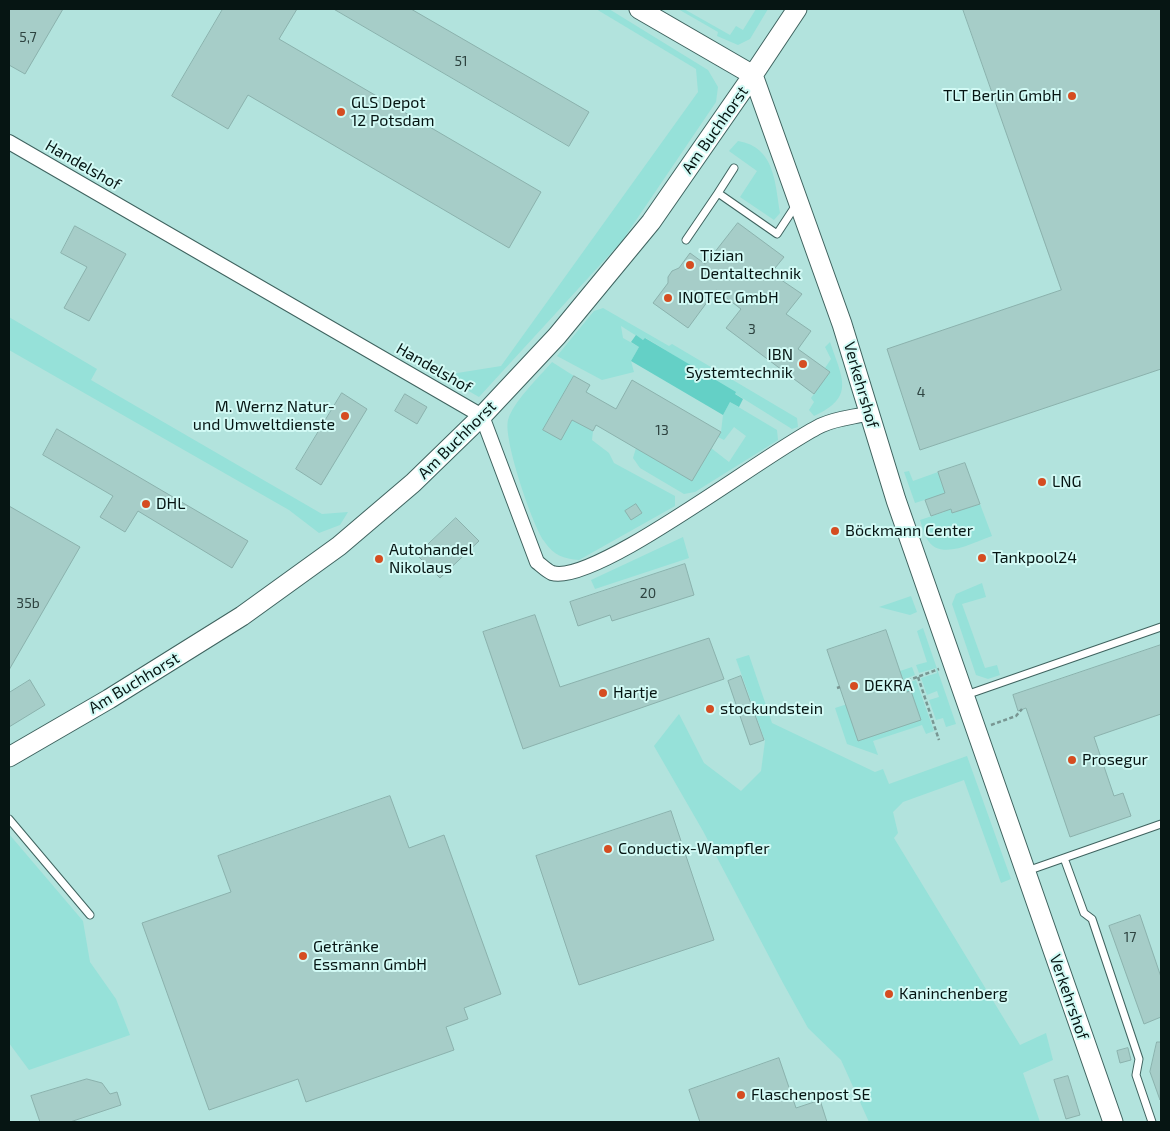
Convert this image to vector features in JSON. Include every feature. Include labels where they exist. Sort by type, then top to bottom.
[{"type":"main road","points":[[639,9],[753,75]]},
{"type":"main road","name":"Am Buchhorst","points":[[9,757],[109,700],[225,627],[300,575],[380,514],[482,416],[557,336],[651,222],[797,9]]},
{"type":"main road","name":"Verkehrshof","points":[[753,75],[842,324],[886,470],[963,696],[1113,1122]]},
{"type":"street","name":"Handelshof","points":[[9,142],[482,416]]},
{"type":"street","points":[[482,416],[537,562],[553,573],[572,572],[602,561],[681,515],[823,425],[870,413]]},
{"type":"lane","points":[[686,240],[734,168]]},
{"type":"lane","points":[[718,192],[778,234],[798,200]]},
{"type":"lane","points":[[963,696],[1161,627]]},
{"type":"lane","points":[[9,819],[90,915]]},
{"type":"lane","points":[[1025,872],[1161,824]]},
{"type":"lane","points":[[1064,858],[1084,913],[1092,919],[1136,1047],[1139,1059],[1136,1075],[1152,1122]]},
{"type":"path","points":[[901,683],[952,664]]},
{"type":"path","points":[[918,677],[939,740]]},
{"type":"path","points":[[976,731],[1016,716],[1022,709]]},
{"type":"shaded area","points":[[9,9],[1161,9],[1161,1122],[9,1122]]},
{"type":"shaded area","points":[[596,9],[609,9],[708,70],[718,87],[716,102],[622,241],[479,397],[422,364],[425,360],[451,374],[501,366],[698,92],[696,69]]},
{"type":"shaded area","points":[[678,9],[684,9],[730,35],[736,26],[743,30],[756,9],[768,9],[750,39],[738,45],[717,36],[718,32]]},
{"type":"shaded area","points":[[738,141],[750,145],[759,151],[771,168],[780,213],[774,220],[740,197],[757,171],[729,151]]},
{"type":"shaded area","points":[[603,308],[669,346],[672,344],[797,418],[798,427],[792,429],[646,338],[643,340],[621,326],[623,338],[639,347],[631,361],[634,372],[602,380],[557,356],[594,311]]},
{"type":"shaded area","points":[[9,317],[97,369],[91,380],[322,514],[348,512],[340,525],[319,533],[289,510],[9,350]]},
{"type":"shaded area","points":[[636,335],[643,340],[645,338],[736,392],[735,394],[743,399],[739,407],[730,402],[723,415],[631,361],[639,347],[631,342]]},
{"type":"shaded area","points":[[830,342],[841,376],[841,394],[827,409],[814,416],[809,410],[814,402],[811,398],[829,373],[825,368],[831,359],[825,347]]},
{"type":"shaded area","points":[[552,362],[574,376],[543,430],[561,439],[572,420],[593,431],[592,440],[609,453],[614,463],[675,496],[675,506],[579,560],[568,559],[555,553],[544,541],[526,500],[510,445],[508,420],[515,405]]},
{"type":"shaded area","points":[[730,402],[777,430],[778,440],[695,492],[684,494],[640,468],[633,458],[636,448],[711,448],[729,462],[746,436],[734,427],[724,440],[718,437],[721,432],[723,415]]},
{"type":"shaded area","points":[[909,471],[913,481],[938,472],[952,513],[980,504],[992,536],[967,546],[949,550],[933,546],[926,537],[920,520],[944,512],[937,496],[915,503],[904,472]]},
{"type":"shaded area","points":[[683,537],[689,558],[595,589],[591,580]]},
{"type":"shaded area","points":[[982,583],[986,597],[962,604],[985,668],[997,665],[1000,675],[988,679],[976,675],[952,604],[956,594]]},
{"type":"shaded area","points":[[911,596],[917,612],[910,615],[879,607]]},
{"type":"shaded area","points":[[923,628],[956,724],[946,727],[943,718],[936,720],[929,700],[939,697],[937,691],[927,695],[921,678],[937,673],[936,668],[919,673],[916,665],[927,662],[917,631]]},
{"type":"shaded area","points":[[749,655],[772,723],[875,772],[883,769],[889,784],[967,756],[1011,879],[1001,883],[964,780],[903,802],[893,812],[898,833],[894,838],[1020,1045],[1046,1033],[1053,1060],[1023,1073],[1040,1122],[869,1122],[841,1060],[808,1028],[703,831],[654,746],[679,714],[704,763],[741,791],[761,771],[765,741],[736,659]]},
{"type":"shaded area","points":[[912,667],[915,675],[900,681],[900,671]]},
{"type":"shaded area","points":[[916,680],[934,731],[926,734],[922,725],[873,741],[878,755],[847,744],[835,708],[875,695],[898,695],[902,685]]},
{"type":"shaded area","points":[[9,834],[83,921],[90,962],[116,999],[130,1035],[29,1070],[9,1043]]},
{"type":"building","points":[[9,9],[63,9],[25,74],[9,65]]},
{"type":"building","name":"GLS Depot 12 Potsdam","points":[[223,9],[297,9],[279,39],[541,192],[509,248],[248,95],[228,129],[172,96]]},
{"type":"building","name":"GLS Depot 12 Potsdam","points":[[334,9],[411,9],[589,112],[569,146]]},
{"type":"building","points":[[963,9],[1161,9],[1161,369],[920,450],[887,349],[1061,290]]},
{"type":"building","points":[[738,223],[784,257],[771,273],[802,294],[786,314],[811,331],[798,349],[830,372],[814,394],[726,328],[741,309],[716,290],[688,328],[653,303],[668,283],[668,277],[672,271],[679,268],[690,253],[705,264]]},
{"type":"building","points":[[75,226],[126,254],[89,321],[64,308],[87,267],[61,253]]},
{"type":"building","points":[[574,376],[590,385],[586,392],[616,409],[632,380],[721,432],[692,481],[596,425],[593,431],[572,420],[561,440],[543,430]]},
{"type":"building","points":[[342,393],[367,409],[321,485],[296,469]]},
{"type":"building","points":[[405,394],[427,407],[417,424],[395,411]]},
{"type":"building","name":"DHL","points":[[57,429],[248,541],[232,568],[138,511],[125,532],[100,517],[113,496],[43,455]]},
{"type":"building","points":[[965,463],[980,504],[952,513],[951,509],[931,516],[925,500],[945,493],[938,472]]},
{"type":"building","points":[[636,504],[642,513],[631,520],[625,511]]},
{"type":"building","points":[[9,506],[80,547],[9,670]]},
{"type":"building","points":[[456,518],[479,541],[440,578],[417,555]]},
{"type":"building","points":[[685,564],[694,595],[612,621],[610,615],[578,626],[570,602]]},
{"type":"building","points":[[535,615],[560,687],[709,638],[724,679],[523,749],[483,632]]},
{"type":"building","name":"DEKRA","points":[[886,630],[907,692],[911,691],[921,720],[858,741],[827,650]]},
{"type":"building","name":"Prosegur","points":[[1161,645],[1161,714],[1094,737],[1114,796],[1123,793],[1131,816],[1070,837],[1026,708],[1018,711],[1013,695]]},
{"type":"building","points":[[741,676],[764,740],[750,745],[728,681]]},
{"type":"building","points":[[30,680],[45,705],[9,727],[9,693]]},
{"type":"building","points":[[390,796],[409,848],[444,835],[501,994],[464,1008],[468,1019],[446,1027],[454,1050],[306,1102],[298,1079],[209,1110],[142,923],[231,892],[218,856]]},
{"type":"building","points":[[671,811],[714,940],[579,985],[536,856]]},
{"type":"building","points":[[1140,915],[1161,977],[1161,1017],[1144,1024],[1109,926]]},
{"type":"building","points":[[1157,1042],[1161,1042],[1160,1100],[1150,1072]]},
{"type":"building","points":[[1128,1048],[1131,1060],[1120,1063],[1117,1051]]},
{"type":"building","name":"Flaschenpost SE","points":[[779,1058],[796,1108],[820,1100],[827,1122],[700,1122],[689,1090]]},
{"type":"building","points":[[1068,1076],[1080,1115],[1066,1119],[1054,1080]]},
{"type":"building","points":[[87,1079],[102,1083],[110,1094],[117,1092],[121,1105],[70,1122],[40,1122],[31,1096]]},
{"type":"place","name":"TLT Berlin GmbH","points":[[1072,96]]},
{"type":"place","name":"GLS Depot 12 Potsdam","points":[[341,112]]},
{"type":"place","name":"Tizian Dentaltechnik","points":[[690,265]]},
{"type":"place","name":"INOTEC GmbH","points":[[668,298]]},
{"type":"place","name":"IBN Systemtechnik","points":[[803,364]]},
{"type":"place","name":"M. Wernz Natur- und Umweltdienste","points":[[345,416]]},
{"type":"place","name":"LNG","points":[[1042,482]]},
{"type":"place","name":"DHL","points":[[146,504]]},
{"type":"place","name":"Böckmann Center","points":[[835,531]]},
{"type":"place","name":"Tankpool24","points":[[982,558]]},
{"type":"place","name":"Autohandel Nikolaus","points":[[379,559]]},
{"type":"place","name":"DEKRA","points":[[854,686]]},
{"type":"place","name":"Hartje","points":[[603,693]]},
{"type":"place","name":"stockundstein","points":[[710,709]]},
{"type":"place","name":"Prosegur","points":[[1072,760]]},
{"type":"place","name":"Conductix-Wampfler","points":[[608,849]]},
{"type":"place","name":"Getränke Essmann GmbH","points":[[303,956]]},
{"type":"place","name":"Kaninchenberg","points":[[889,994]]},
{"type":"place","name":"Flaschenpost SE","points":[[741,1095]]}]
